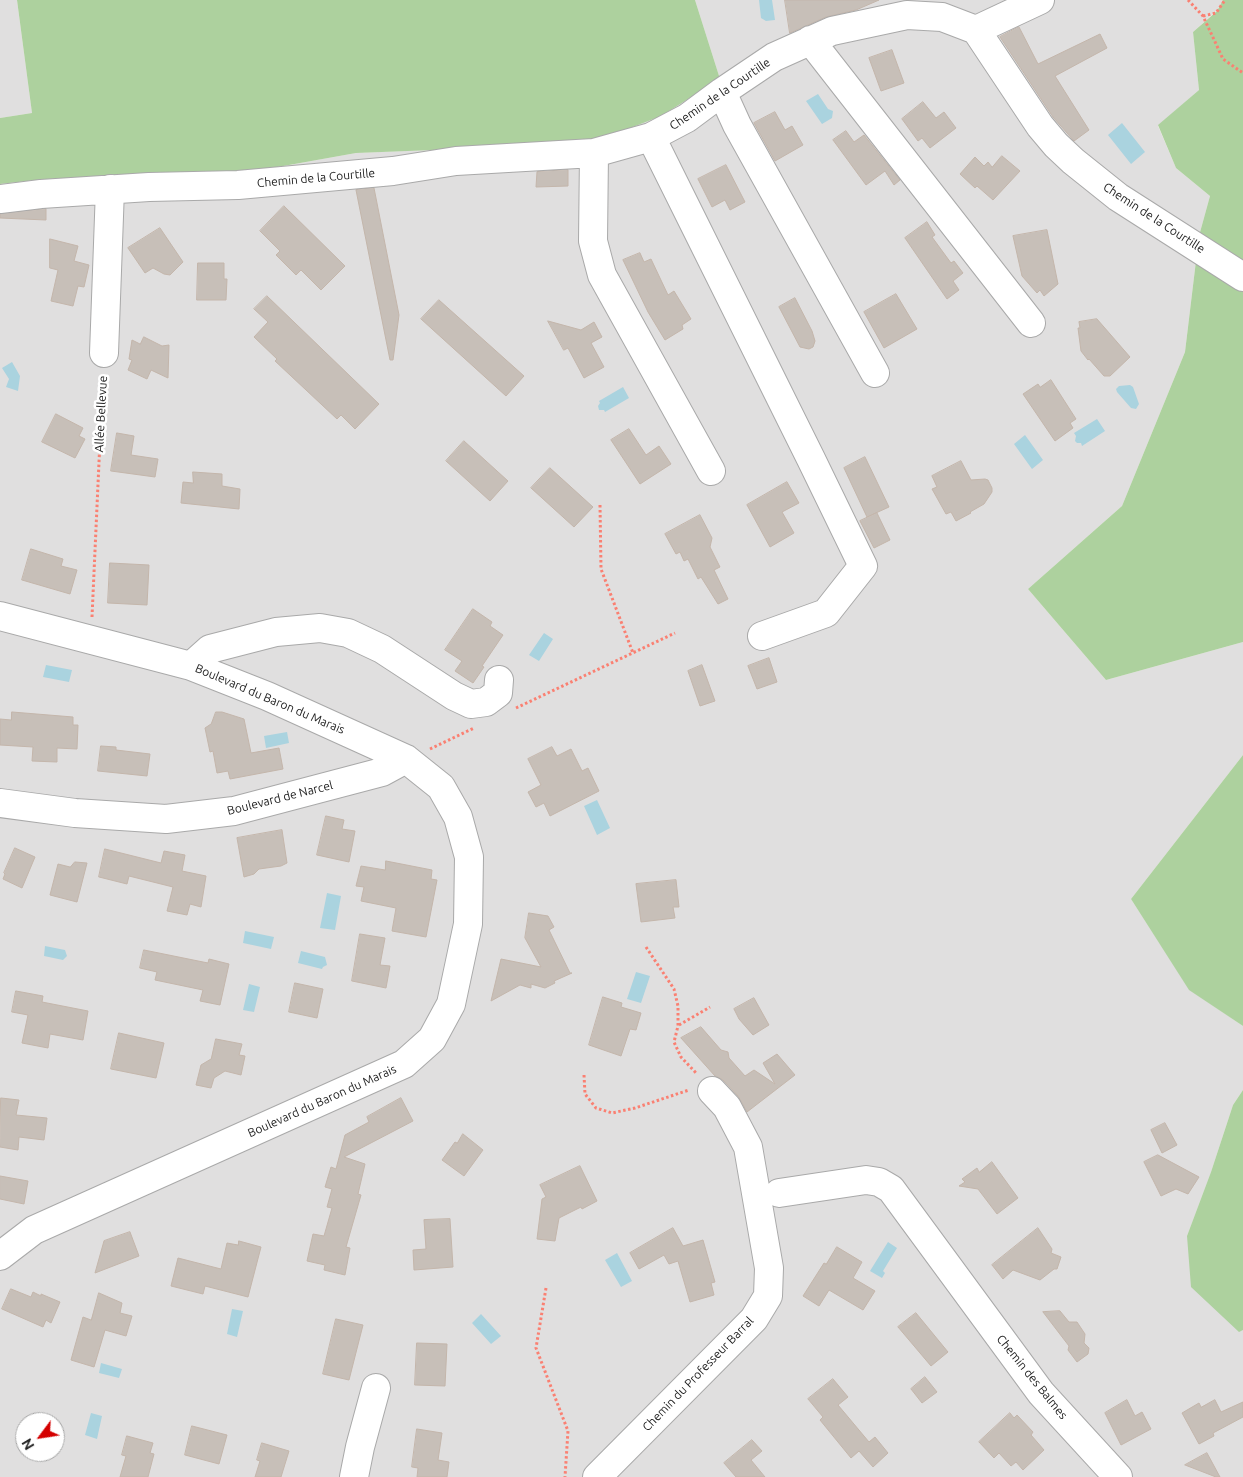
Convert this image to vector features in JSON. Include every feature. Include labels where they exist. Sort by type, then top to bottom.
[{"type":"street","points":[[976,30],[1040,0]]},
{"type":"street","name":"Chemin de la Courtille","points":[[0,199],[42,194],[148,187],[238,185],[393,171],[456,160],[594,153],[651,137],[687,118],[774,57],[832,30],[906,15],[942,17],[976,30],[1040,126],[1073,161],[1118,197],[1243,277]]},
{"type":"street","points":[[810,40],[1031,323]]},
{"type":"street","points":[[722,92],[737,125],[874,373]]},
{"type":"street","points":[[651,137],[863,566],[826,612],[762,636]]},
{"type":"street","points":[[594,153],[593,241],[602,274],[711,471]]},
{"type":"street","points":[[104,353],[110,190]]},
{"type":"street","name":"Boulevard du Baron du Marais","points":[[0,616],[191,666],[267,696],[410,762],[441,787],[458,817],[468,858],[468,924],[451,1004],[432,1040],[404,1064],[34,1230],[0,1256]]},
{"type":"street","points":[[191,666],[210,649],[276,632],[320,628],[348,633],[382,649],[454,696],[471,704],[486,702],[498,693],[499,680]]},
{"type":"street","name":"Boulevard de Narcel","points":[[0,803],[75,813],[166,819],[234,811],[382,772],[410,762]]},
{"type":"street","name":"Chemin du Professeur Barral","points":[[597,1477],[754,1319],[768,1296],[769,1268],[748,1147],[727,1107],[712,1091]]},
{"type":"street","name":"Chemin des Balmes","points":[[779,1193],[866,1180],[879,1182],[890,1190],[1041,1393],[1118,1477]]},
{"type":"street","points":[[354,1477],[376,1388]]},
{"type":"path","points":[[1188,0],[1203,16],[1222,59],[1243,73]]},
{"type":"path","points":[[1203,16],[1216,13],[1225,0]]},
{"type":"path","name":"Allée Bellevue","points":[[91,639],[104,353]]},
{"type":"path","points":[[600,504],[601,569],[633,653]]},
{"type":"path","points":[[509,712],[675,633]]},
{"type":"path","points":[[410,762],[429,750],[482,724]]},
{"type":"path","points":[[646,947],[674,989],[678,1006],[678,1026],[674,1042],[681,1057],[712,1091]]},
{"type":"path","points":[[678,1026],[710,1007]]},
{"type":"path","points":[[584,1075],[585,1094],[596,1108],[612,1113],[635,1108],[695,1088],[712,1091]]},
{"type":"path","points":[[546,1288],[536,1348],[568,1431],[565,1477]]},
{"type":"shaded area","points":[[0,0],[17,0],[32,113],[0,118]]},
{"type":"shaded area","points":[[695,0],[1223,0],[1217,10],[1193,32],[1199,90],[1158,126],[1176,168],[1210,196],[1199,236],[1185,352],[1122,506],[1028,589],[1106,680],[1243,642],[1243,755],[1131,899],[1189,989],[1243,1026],[1243,1090],[1233,1105],[1187,1236],[1239,1331],[1243,1330],[1243,1477],[0,1477],[0,184],[46,179],[233,175],[356,153],[455,149],[720,79]]},
{"type":"green space","points":[[17,0],[695,0],[720,79],[661,116],[589,144],[356,153],[233,175],[46,179],[0,184],[0,118],[32,113]]},
{"type":"green space","points":[[1223,0],[1243,0],[1243,642],[1106,680],[1028,589],[1122,506],[1185,352],[1199,236],[1210,196],[1176,168],[1158,125],[1199,90],[1193,32],[1217,11]]},
{"type":"green space","points":[[1243,755],[1243,1026],[1189,990],[1131,899]]},
{"type":"green space","points":[[1243,1090],[1243,1330],[1239,1332],[1191,1287],[1187,1236],[1233,1105]]},
{"type":"water","points":[[759,0],[772,0],[775,20],[766,21],[761,18]]},
{"type":"water","points":[[818,94],[828,109],[833,111],[832,118],[822,124],[806,101]]},
{"type":"water","points":[[1122,123],[1145,152],[1131,164],[1108,135]]},
{"type":"water","points":[[12,362],[20,376],[18,391],[6,387],[9,379],[2,368]]},
{"type":"water","points":[[1130,385],[1133,387],[1139,404],[1136,409],[1131,408],[1116,389],[1119,386]]},
{"type":"water","points":[[623,387],[629,398],[605,412],[604,410],[599,410],[599,401]]},
{"type":"water","points":[[1097,419],[1105,431],[1082,446],[1081,443],[1077,443],[1074,433]]},
{"type":"water","points":[[1025,435],[1043,460],[1032,469],[1014,444]]},
{"type":"water","points":[[544,633],[553,639],[539,661],[529,655]]},
{"type":"water","points":[[46,665],[72,670],[69,682],[43,677]]},
{"type":"water","points":[[287,732],[289,743],[266,748],[264,736]]},
{"type":"water","points":[[597,800],[610,828],[597,835],[584,806]]},
{"type":"water","points":[[327,893],[341,896],[335,930],[320,928]]},
{"type":"water","points":[[245,931],[274,937],[271,949],[243,943]]},
{"type":"water","points":[[45,946],[65,950],[67,956],[63,960],[44,956]]},
{"type":"water","points":[[301,951],[325,957],[327,965],[322,969],[298,963]]},
{"type":"water","points":[[636,972],[650,976],[641,1003],[627,999]]},
{"type":"water","points":[[249,984],[260,987],[254,1012],[243,1010]]},
{"type":"water","points":[[888,1242],[897,1248],[883,1271],[885,1273],[882,1278],[870,1271]]},
{"type":"water","points":[[617,1253],[632,1281],[621,1287],[605,1260]]},
{"type":"water","points":[[232,1309],[243,1311],[237,1337],[227,1334]]},
{"type":"water","points":[[481,1314],[501,1336],[491,1344],[472,1323]]},
{"type":"water","points":[[101,1363],[122,1369],[119,1378],[99,1373]]},
{"type":"water","points":[[91,1413],[102,1416],[97,1439],[85,1435]]},
{"type":"building","points":[[785,0],[879,0],[856,10],[826,17],[790,33]]},
{"type":"building","points":[[1019,27],[1038,64],[1100,34],[1107,48],[1055,76],[1089,130],[1074,141],[1053,117],[1000,37]]},
{"type":"building","points":[[892,50],[904,83],[881,91],[869,58]]},
{"type":"building","points":[[923,102],[936,118],[944,112],[956,128],[930,148],[922,138],[918,141],[902,119]]},
{"type":"building","points":[[775,112],[785,130],[792,126],[803,145],[775,161],[754,123]]},
{"type":"building","points":[[846,131],[854,142],[864,135],[900,180],[894,185],[885,171],[866,185],[833,140]]},
{"type":"building","points":[[1002,156],[1020,171],[993,200],[977,186],[975,188],[960,174],[975,157],[984,166],[988,162],[992,167]]},
{"type":"building","points":[[726,165],[745,202],[730,210],[725,200],[712,207],[698,179]]},
{"type":"building","points":[[568,170],[568,186],[536,187],[537,172]]},
{"type":"building","points":[[374,188],[399,315],[393,360],[390,360],[356,190]]},
{"type":"building","points":[[284,206],[345,266],[321,290],[301,270],[296,275],[276,255],[280,251],[260,231]]},
{"type":"building","points":[[46,209],[46,220],[0,218],[0,214]]},
{"type":"building","points":[[927,222],[935,235],[932,237],[951,263],[954,261],[963,273],[953,281],[959,290],[947,299],[905,238]]},
{"type":"building","points":[[160,228],[183,262],[170,275],[153,268],[145,273],[128,248]]},
{"type":"building","points":[[1047,230],[1058,284],[1044,296],[1040,290],[1037,293],[1022,276],[1013,236]]},
{"type":"building","points":[[50,239],[78,246],[74,261],[89,265],[84,287],[78,286],[73,306],[51,301],[58,270],[50,268]]},
{"type":"building","points":[[640,253],[644,262],[651,259],[668,295],[674,291],[691,319],[682,325],[683,329],[665,340],[648,312],[623,260]]},
{"type":"building","points":[[198,263],[224,263],[224,279],[227,279],[226,300],[197,300]]},
{"type":"building","points":[[896,294],[917,329],[884,348],[864,312]]},
{"type":"building","points":[[267,296],[379,404],[355,429],[341,415],[337,419],[275,361],[277,359],[254,337],[268,322],[254,309]]},
{"type":"building","points":[[795,298],[815,341],[813,347],[809,349],[800,347],[779,307]]},
{"type":"building","points":[[439,300],[524,376],[506,396],[421,319]]},
{"type":"building","points":[[1097,319],[1130,357],[1110,376],[1104,376],[1081,351],[1079,322]]},
{"type":"building","points":[[548,321],[581,330],[594,322],[602,337],[591,343],[604,367],[584,378],[568,348],[564,350]]},
{"type":"building","points":[[144,337],[162,346],[169,345],[168,378],[151,370],[147,379],[128,370],[132,360],[129,359],[132,340],[140,344]]},
{"type":"building","points":[[1051,380],[1076,419],[1070,423],[1073,428],[1055,441],[1023,394],[1038,384],[1040,387]]},
{"type":"building","points":[[56,414],[83,428],[79,436],[85,439],[75,458],[42,442]]},
{"type":"building","points":[[629,429],[646,455],[659,446],[671,464],[640,484],[611,440]]},
{"type":"building","points":[[117,433],[134,436],[131,455],[158,459],[155,477],[111,471]]},
{"type":"building","points":[[464,441],[508,481],[490,501],[446,461]]},
{"type":"building","points":[[865,457],[889,507],[867,517],[844,468]]},
{"type":"building","points":[[961,461],[971,480],[988,480],[992,492],[984,504],[956,521],[951,512],[946,514],[932,489],[937,487],[932,476]]},
{"type":"building","points":[[550,468],[593,507],[574,527],[531,488]]},
{"type":"building","points":[[193,472],[222,474],[222,486],[240,489],[239,509],[181,503],[183,482],[193,483]]},
{"type":"building","points":[[787,482],[799,503],[782,512],[794,533],[770,547],[747,505]]},
{"type":"building","points":[[877,513],[890,540],[874,548],[860,521]]},
{"type":"building","points":[[700,515],[712,538],[710,547],[720,567],[714,570],[728,599],[718,604],[701,577],[698,579],[688,559],[684,561],[680,552],[676,554],[665,534]]},
{"type":"building","points":[[31,549],[63,559],[61,566],[77,570],[70,594],[22,580]]},
{"type":"building","points":[[110,563],[149,565],[147,605],[108,603]]},
{"type":"building","points":[[473,609],[492,622],[490,626],[503,635],[473,683],[455,671],[462,661],[445,650]]},
{"type":"building","points":[[769,658],[777,682],[757,689],[748,666]]},
{"type":"building","points":[[702,665],[715,701],[700,706],[688,671]]},
{"type":"building","points":[[12,712],[73,717],[73,725],[78,725],[77,749],[57,748],[57,762],[32,761],[33,747],[0,745],[0,719],[11,720]]},
{"type":"building","points":[[216,712],[244,719],[251,753],[279,748],[283,769],[230,779],[228,771],[217,773],[213,751],[210,752],[205,728],[211,724]]},
{"type":"building","points":[[101,746],[116,747],[116,750],[150,754],[147,776],[98,771]]},
{"type":"building","points":[[552,747],[557,756],[571,749],[582,771],[588,768],[599,791],[550,816],[544,803],[536,807],[528,792],[541,785],[528,759]]},
{"type":"building","points":[[326,816],[344,820],[342,829],[355,831],[349,862],[317,855]]},
{"type":"building","points":[[282,830],[287,863],[281,866],[259,869],[254,874],[244,877],[237,838]]},
{"type":"building","points":[[15,848],[35,857],[22,888],[3,879]]},
{"type":"building","points":[[105,849],[161,863],[164,851],[185,855],[182,871],[206,876],[201,907],[190,904],[187,915],[167,911],[173,887],[129,876],[127,884],[99,877]]},
{"type":"building","points":[[386,861],[432,870],[431,879],[437,880],[426,937],[392,931],[396,908],[361,901],[364,887],[356,886],[361,866],[385,870]]},
{"type":"building","points":[[75,862],[87,863],[77,902],[50,895],[58,864],[70,867]]},
{"type":"building","points":[[676,880],[679,907],[673,907],[675,918],[641,922],[636,884]]},
{"type":"building","points":[[529,913],[548,916],[554,927],[549,930],[570,973],[572,973],[554,981],[555,983],[545,988],[531,984],[531,988],[520,985],[491,1001],[501,959],[541,967],[525,938]]},
{"type":"building","points":[[360,934],[385,938],[380,965],[390,966],[386,988],[352,981]]},
{"type":"building","points":[[144,950],[208,963],[209,959],[229,964],[220,1005],[200,1001],[203,990],[155,980],[157,972],[140,968]]},
{"type":"building","points":[[295,983],[323,989],[317,1018],[289,1012]]},
{"type":"building","points":[[16,991],[43,996],[42,1002],[88,1011],[83,1040],[50,1034],[48,1048],[22,1043],[28,1015],[12,1012]]},
{"type":"building","points":[[603,997],[622,1003],[621,1007],[641,1013],[636,1030],[630,1029],[621,1056],[589,1045]]},
{"type":"building","points":[[754,998],[769,1025],[753,1035],[739,1019],[734,1009]]},
{"type":"building","points":[[701,1027],[721,1050],[728,1052],[729,1058],[745,1076],[754,1070],[775,1084],[763,1063],[777,1054],[795,1075],[747,1112],[738,1096],[723,1080],[715,1076],[681,1038]]},
{"type":"building","points":[[119,1033],[164,1043],[156,1078],[111,1069]]},
{"type":"building","points":[[216,1039],[242,1044],[239,1055],[245,1056],[241,1075],[225,1071],[214,1078],[211,1088],[196,1085],[201,1065],[211,1059]]},
{"type":"building","points":[[1,1098],[19,1100],[16,1115],[47,1118],[44,1140],[19,1137],[18,1150],[0,1147]]},
{"type":"building","points":[[401,1098],[413,1121],[344,1157],[365,1164],[358,1194],[361,1195],[346,1247],[350,1248],[345,1275],[324,1270],[325,1265],[307,1261],[313,1234],[324,1236],[332,1208],[327,1207],[332,1189],[325,1187],[331,1167],[336,1169],[345,1135],[369,1122],[367,1117]]},
{"type":"building","points":[[1165,1123],[1177,1145],[1162,1153],[1151,1130]]},
{"type":"building","points":[[463,1134],[483,1150],[464,1176],[442,1160]]},
{"type":"building","points":[[1158,1155],[1199,1177],[1188,1194],[1176,1189],[1161,1196],[1144,1162]]},
{"type":"building","points":[[992,1162],[1018,1198],[997,1214],[978,1189],[959,1186],[965,1182],[962,1179],[977,1168],[979,1172]]},
{"type":"building","points":[[580,1166],[597,1201],[559,1218],[555,1241],[537,1239],[542,1199],[546,1197],[540,1185]]},
{"type":"building","points":[[0,1176],[28,1181],[24,1204],[0,1199]]},
{"type":"building","points":[[450,1219],[453,1267],[414,1270],[413,1250],[426,1249],[424,1220]]},
{"type":"building","points":[[673,1228],[683,1246],[703,1240],[715,1282],[711,1283],[714,1295],[690,1302],[678,1261],[669,1264],[664,1255],[639,1269],[630,1253]]},
{"type":"building","points":[[1038,1228],[1052,1249],[1051,1253],[1061,1257],[1057,1269],[1054,1269],[1040,1280],[1013,1270],[1003,1279],[992,1265]]},
{"type":"building","points":[[130,1232],[139,1256],[95,1273],[104,1241]]},
{"type":"building","points":[[239,1241],[261,1247],[248,1297],[205,1286],[203,1294],[171,1286],[178,1258],[221,1269],[227,1243],[238,1245]]},
{"type":"building","points":[[837,1247],[862,1262],[853,1278],[875,1291],[863,1310],[829,1290],[819,1306],[803,1296],[824,1263],[826,1264]]},
{"type":"building","points":[[11,1289],[31,1297],[33,1292],[41,1296],[41,1294],[60,1302],[51,1323],[46,1320],[43,1327],[2,1309]]},
{"type":"building","points":[[99,1293],[122,1303],[120,1313],[132,1316],[126,1336],[105,1330],[94,1367],[71,1360],[83,1317],[91,1320]]},
{"type":"building","points":[[1060,1311],[1069,1322],[1077,1322],[1085,1334],[1084,1343],[1089,1348],[1088,1354],[1077,1362],[1068,1350],[1069,1346],[1043,1312]]},
{"type":"building","points":[[916,1313],[948,1352],[931,1366],[898,1327]]},
{"type":"building","points":[[336,1319],[363,1325],[349,1380],[323,1374]]},
{"type":"building","points":[[417,1343],[447,1344],[445,1386],[415,1385]]},
{"type":"building","points":[[925,1377],[937,1392],[922,1403],[911,1389]]},
{"type":"building","points":[[833,1379],[848,1397],[838,1405],[869,1442],[875,1437],[888,1453],[873,1467],[859,1451],[851,1458],[820,1420],[823,1417],[808,1399]]},
{"type":"building","points":[[1127,1400],[1135,1416],[1142,1412],[1151,1429],[1121,1445],[1105,1413]]},
{"type":"building","points":[[1215,1400],[1221,1412],[1243,1402],[1243,1417],[1213,1433],[1214,1436],[1199,1444],[1182,1413],[1199,1403],[1201,1407]]},
{"type":"building","points":[[1010,1413],[1014,1418],[1017,1415],[1033,1432],[1031,1435],[1044,1450],[1023,1470],[1016,1462],[1011,1466],[999,1453],[994,1458],[979,1442]]},
{"type":"building","points":[[192,1426],[227,1435],[219,1464],[185,1455]]},
{"type":"building","points":[[417,1429],[442,1433],[438,1460],[449,1462],[447,1477],[417,1477],[418,1468],[412,1467]]},
{"type":"building","points":[[127,1436],[153,1443],[150,1453],[154,1454],[148,1477],[120,1477],[126,1456],[122,1455]]},
{"type":"building","points":[[752,1440],[762,1451],[751,1460],[765,1477],[736,1477],[724,1463]]},
{"type":"building","points":[[262,1443],[289,1451],[281,1477],[255,1477],[260,1461],[257,1460]]},
{"type":"building","points":[[1207,1453],[1220,1477],[1185,1465]]}]
